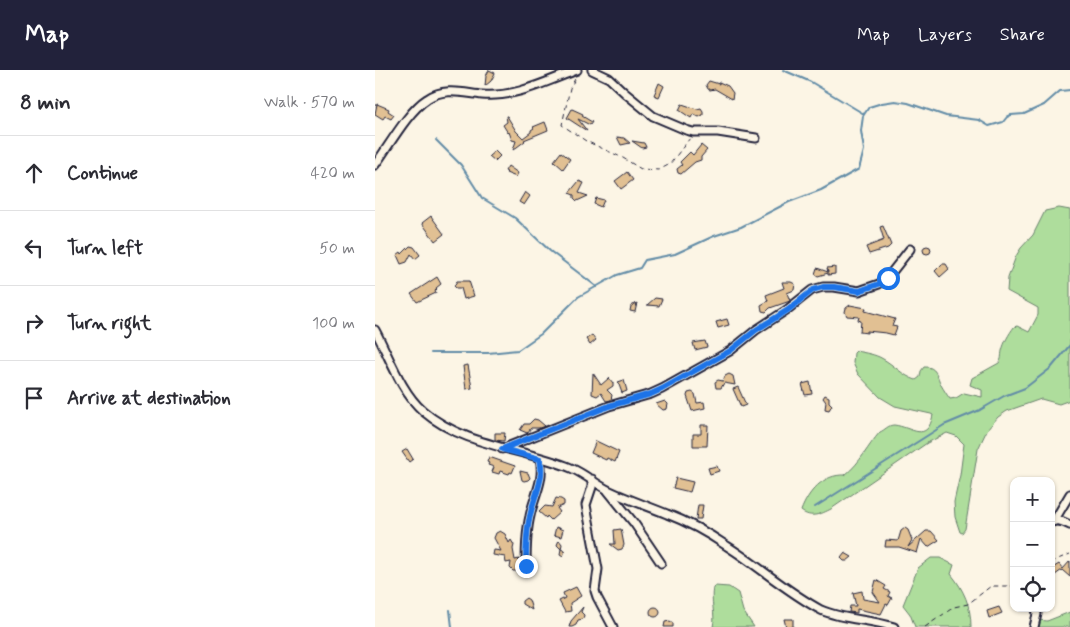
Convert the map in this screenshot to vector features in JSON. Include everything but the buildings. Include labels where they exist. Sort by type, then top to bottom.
[{"type":"street","points":[[592,70],[609,78],[653,116],[686,130],[718,132],[756,138]]},
{"type":"street","points":[[375,164],[415,109],[427,98],[446,92],[483,95],[511,93],[577,73]]},
{"type":"street","points":[[502,449],[609,406],[662,389],[730,351],[756,330],[788,310],[813,290],[823,287],[834,287],[859,291],[879,284],[888,278],[910,249]]},
{"type":"street","points":[[375,330],[402,382],[423,411],[436,420],[458,432],[502,449],[571,468],[608,490],[705,532],[729,546],[767,576],[821,610],[894,627]]},
{"type":"street","points":[[526,566],[529,518],[541,482],[542,466],[540,459]]},
{"type":"street","points":[[591,479],[592,487],[586,505],[598,569],[595,591],[613,627]]},
{"type":"street","points":[[608,490],[634,523],[661,563]]},
{"type":"street","points":[[1055,519],[1070,494]]},
{"type":"street","points":[[1055,522],[1062,521],[1070,525]]},
{"type":"street","points":[[1034,627],[1037,612]]},
{"type":"path","points":[[577,73],[570,88],[561,125],[586,141],[641,169],[659,170],[670,164],[696,132]]},
{"type":"path","points":[[1055,560],[1070,554]]},
{"type":"path","points":[[925,627],[954,607],[968,604],[991,586],[1010,586]]},
{"type":"green space","points":[[1059,208],[1070,210],[1070,400],[1059,404],[1041,399],[1007,411],[998,417],[987,430],[978,449],[965,529],[962,533],[955,517],[954,502],[964,444],[956,436],[947,433],[927,443],[831,509],[812,515],[801,511],[808,497],[817,486],[837,475],[845,475],[880,432],[894,425],[918,432],[927,429],[930,424],[933,415],[895,406],[880,397],[858,374],[853,363],[856,351],[880,357],[916,380],[920,377],[924,367],[931,368],[936,372],[941,385],[950,399],[964,393],[982,397],[982,390],[970,385],[972,378],[999,363],[1004,344],[1014,327],[1017,326],[1029,332],[1038,315],[1038,308],[1007,291],[1008,278],[1016,256],[1033,235],[1045,211]]},
{"type":"green space","points":[[931,558],[940,558],[954,565],[951,574],[960,586],[966,599],[970,612],[971,627],[915,627],[910,614],[903,605],[918,568]]},
{"type":"green space","points":[[715,586],[729,587],[738,593],[743,611],[754,627],[713,627],[712,593]]},
{"type":"green space","points":[[1070,612],[1070,627],[1035,627],[1038,620],[1047,621]]},
{"type":"waterway","points":[[783,70],[811,82],[864,114]]},
{"type":"waterway","points":[[431,353],[488,353],[518,350],[541,334],[578,297],[617,275],[640,268],[645,260],[675,254],[714,236],[741,227],[789,202],[821,190],[859,169],[864,150],[861,131],[863,116],[869,107],[895,101],[908,103],[946,116],[979,120],[989,126],[1003,122],[1011,115],[1024,114],[1044,105],[1060,91],[1070,90]]},
{"type":"waterway","points":[[436,140],[461,165],[482,198],[515,218],[550,251],[597,287]]},
{"type":"waterway","points":[[815,507],[944,425],[1025,388],[1051,368],[1070,345]]},
{"type":"waterway","points":[[450,610],[452,627]]},
{"type":"route","points":[[526,566],[529,518],[541,482],[542,466],[540,459],[502,449],[515,442],[609,406],[662,389],[730,351],[756,330],[788,310],[813,290],[823,287],[834,287],[859,291],[879,284],[888,278]]}]
